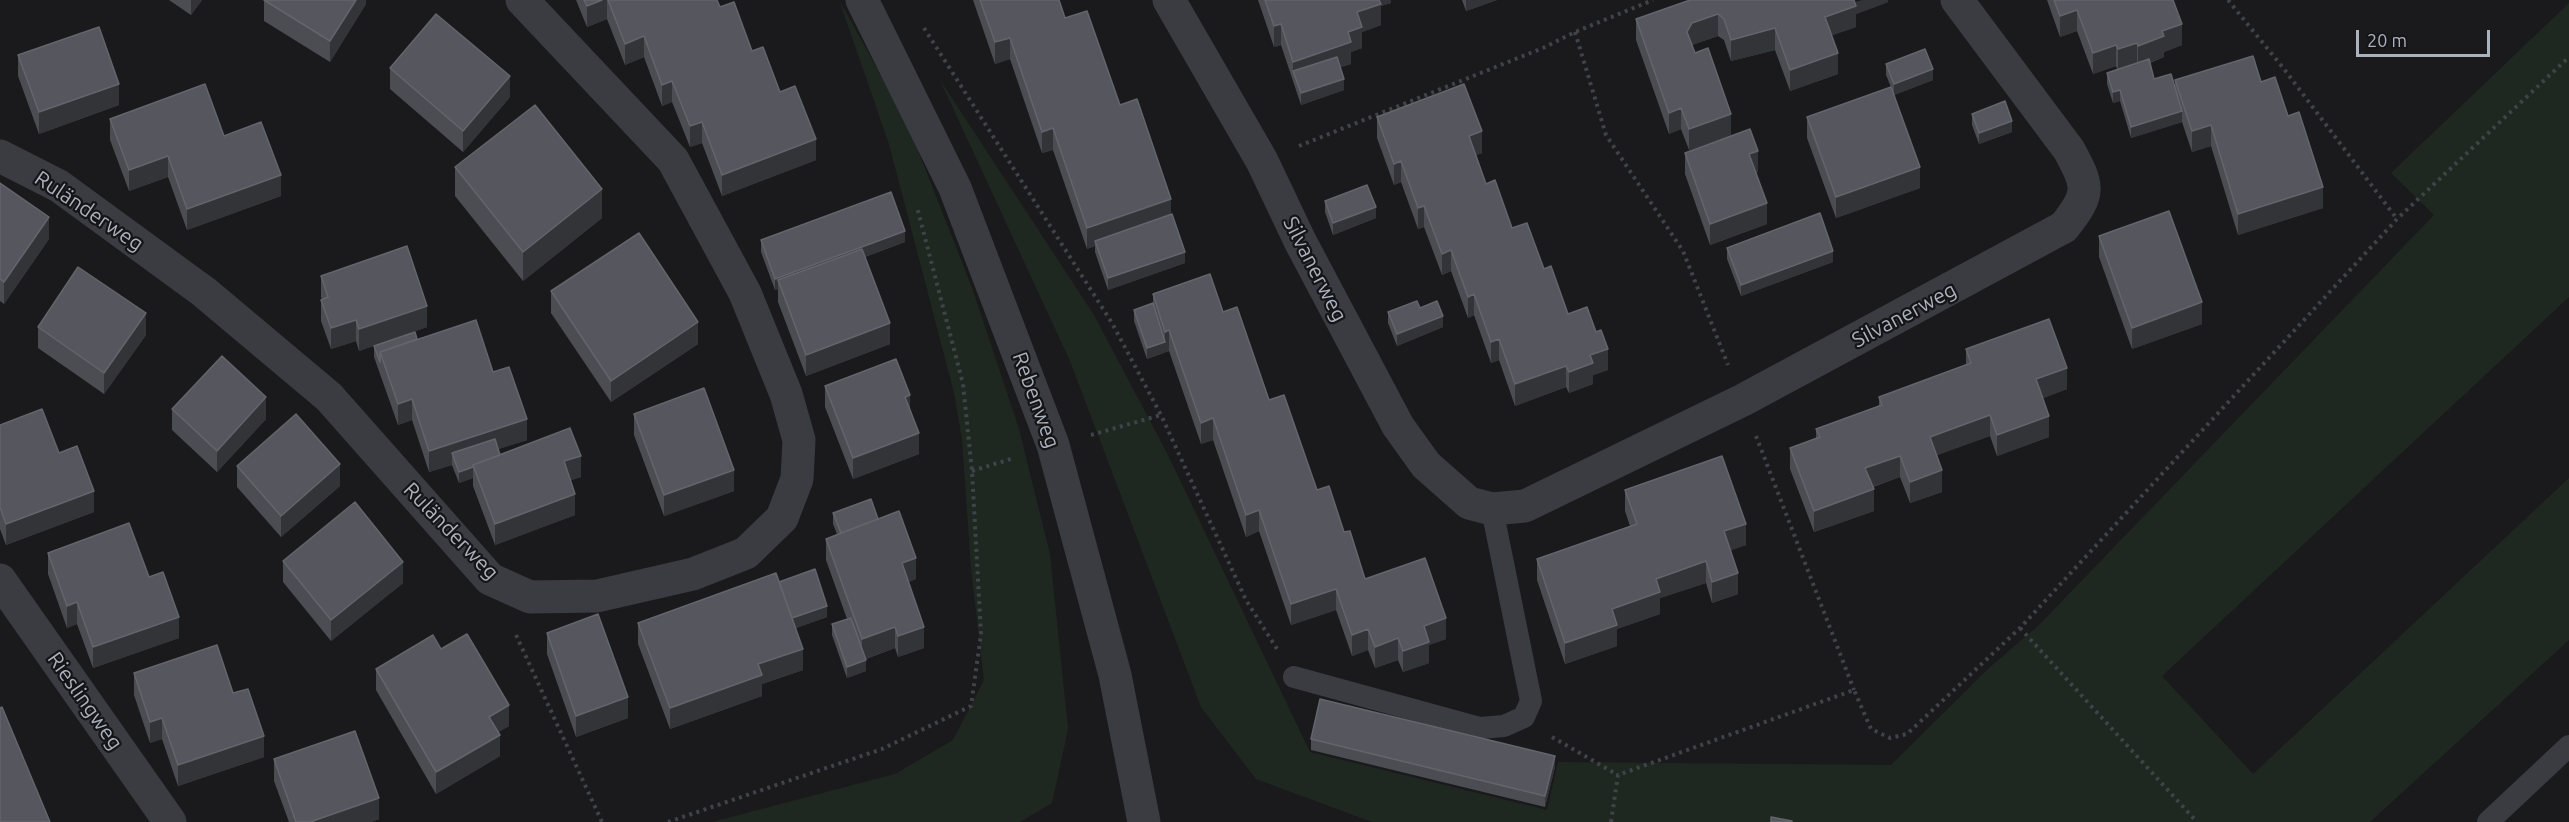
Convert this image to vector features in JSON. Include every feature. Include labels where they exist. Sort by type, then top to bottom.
[{"type":"street","name":"Ruländerweg","points":[[0,156],[59,186],[195,286],[329,397],[490,579],[530,597],[586,596],[693,574],[746,552],[782,518],[797,479],[799,440],[786,394],[746,293],[673,160],[522,0]]},
{"type":"street","name":"Rebenweg","points":[[862,0],[955,188],[1053,445],[1115,675],[1144,822]]},
{"type":"street","name":"Silvanerweg","points":[[1169,0],[1262,161],[1300,241],[1398,426],[1426,465],[1469,503],[1492,509],[1525,506],[1743,400],[2037,244],[2064,227],[2084,202],[2084,177],[2069,150],[1957,0]]},
{"type":"street","name":"Rieslingweg","points":[[0,580],[170,822]]},
{"type":"lane","points":[[1294,677],[1480,728],[1504,726],[1524,717],[1531,701],[1492,509]]},
{"type":"lane","points":[[2488,822],[2569,746]]},
{"type":"path","points":[[1262,161],[1543,48],[1575,32],[1653,0]]},
{"type":"path","points":[[2228,0],[2284,69],[2397,219]]},
{"type":"path","points":[[919,20],[1112,323],[1161,415],[1246,600],[1294,677]]},
{"type":"path","points":[[1575,32],[1606,135],[1683,251],[1871,729],[1890,738],[1907,734],[2020,628],[2397,219],[2569,57]]},
{"type":"path","points":[[668,822],[882,749],[971,706],[981,634],[976,512],[963,384],[913,197]]},
{"type":"path","points":[[490,579],[602,822]]},
{"type":"path","points":[[2020,628],[2198,822]]},
{"type":"path","points":[[1524,717],[1561,744],[1618,775],[1854,690]]},
{"type":"path","points":[[1611,822],[1618,775]]},
{"type":"shaded area","points":[[839,0],[906,120],[972,288],[1019,429],[1050,554],[1068,729],[1052,803],[1020,822],[712,822],[895,774],[953,740],[984,680],[971,568],[962,439],[954,393],[889,144]]},
{"type":"shaded area","points":[[2569,3],[2569,297],[2162,676],[2253,774],[2569,478],[2569,640],[2370,822],[1372,822],[1256,779],[1201,707],[1070,361],[940,80],[1094,315],[1168,455],[1310,752],[1547,810],[1558,762],[1891,765],[1989,668],[2039,625],[2434,215],[2391,173]]},
{"type":"building","points":[[264,0],[356,0],[330,41]]},
{"type":"building","points":[[584,0],[602,0],[587,6]]},
{"type":"building","points":[[608,0],[717,0],[720,7],[734,2],[752,51],[763,47],[780,92],[795,86],[816,139],[722,175],[702,122],[690,126],[672,81],[662,85],[644,36],[625,44]]},
{"type":"building","points":[[980,0],[1059,0],[1065,18],[1087,11],[1120,105],[1137,99],[1171,199],[1087,228],[1053,128],[1042,132],[1010,38],[995,42]]},
{"type":"building","points":[[1265,0],[1379,0],[1381,4],[1357,12],[1362,27],[1348,32],[1351,42],[1293,62],[1281,24],[1274,26]]},
{"type":"building","points":[[1690,0],[1854,0],[1856,6],[1825,17],[1838,53],[1790,70],[1775,28],[1731,40],[1724,19],[1718,14],[1692,23],[1687,32],[1695,53],[1708,48],[1731,114],[1689,129],[1681,108],[1669,113],[1636,19]]},
{"type":"building","points":[[2054,0],[2173,0],[2182,24],[2162,31],[2164,36],[2138,46],[2137,43],[2118,49],[2116,45],[2093,53],[2077,10],[2060,16]]},
{"type":"building","points":[[436,14],[510,76],[463,131],[390,68]]},
{"type":"building","points":[[99,27],[119,84],[39,112],[18,55]]},
{"type":"building","points":[[1925,49],[1933,69],[1894,84],[1886,64]]},
{"type":"building","points":[[2253,56],[2261,82],[2275,77],[2288,116],[2299,112],[2323,187],[2238,214],[2211,125],[2192,131],[2175,80]]},
{"type":"building","points":[[1337,57],[1344,79],[1301,93],[1293,71]]},
{"type":"building","points":[[2149,59],[2154,79],[2171,74],[2182,111],[2131,127],[2120,90],[2113,92],[2107,73]]},
{"type":"building","points":[[205,84],[224,136],[261,122],[281,175],[187,209],[168,156],[129,170],[110,119]]},
{"type":"building","points":[[1464,84],[1482,131],[1469,136],[1486,184],[1495,180],[1512,228],[1527,223],[1544,269],[1551,266],[1568,314],[1587,307],[1596,332],[1601,330],[1608,349],[1590,355],[1593,363],[1569,372],[1566,366],[1515,384],[1499,339],[1491,342],[1474,294],[1468,297],[1451,250],[1442,254],[1424,206],[1418,208],[1401,161],[1394,164],[1377,117]]},
{"type":"building","points":[[1891,87],[1920,167],[1836,197],[1807,117]]},
{"type":"building","points":[[2005,101],[2012,121],[1979,133],[1972,114]]},
{"type":"building","points":[[535,105],[602,189],[523,252],[455,167]]},
{"type":"building","points":[[1750,129],[1758,151],[1749,154],[1767,203],[1710,224],[1685,153]]},
{"type":"building","points":[[0,183],[49,217],[4,282],[0,279]]},
{"type":"building","points":[[1367,185],[1376,207],[1333,223],[1325,201]]},
{"type":"building","points":[[891,192],[905,231],[775,279],[761,240]]},
{"type":"building","points":[[2169,211],[2202,302],[2132,328],[2099,236]]},
{"type":"building","points":[[1820,213],[1833,251],[1741,285],[1727,248]]},
{"type":"building","points":[[1172,214],[1185,252],[1108,278],[1095,241]]},
{"type":"building","points":[[639,233],[698,322],[611,381],[551,291]]},
{"type":"building","points":[[407,246],[427,306],[359,329],[356,320],[331,328],[321,300],[328,297],[321,276]]},
{"type":"building","points":[[862,249],[890,323],[806,355],[778,280]]},
{"type":"building","points":[[78,267],[146,313],[104,373],[38,327]]},
{"type":"building","points":[[1210,274],[1223,312],[1237,307],[1269,400],[1284,395],[1317,490],[1329,486],[1344,532],[1350,531],[1365,579],[1425,558],[1446,618],[1424,626],[1429,642],[1403,651],[1398,638],[1375,647],[1368,629],[1352,635],[1336,589],[1291,604],[1259,510],[1246,515],[1213,418],[1201,423],[1169,330],[1165,332],[1153,294]]},
{"type":"building","points":[[1417,301],[1420,308],[1437,301],[1443,316],[1397,334],[1388,312]]},
{"type":"building","points":[[1153,303],[1165,342],[1147,348],[1134,310]]},
{"type":"building","points":[[2049,319],[2067,368],[2036,379],[2049,416],[1997,435],[1990,415],[1930,437],[1942,470],[1910,482],[1900,456],[1865,468],[1874,489],[1814,511],[1790,448],[1820,437],[1816,429],[1882,405],[1879,397],[1971,363],[1966,349]]},
{"type":"building","points":[[476,320],[493,372],[509,367],[527,419],[429,451],[412,399],[398,404],[380,352]]},
{"type":"building","points":[[415,332],[417,339],[380,352],[380,362],[374,346]]},
{"type":"building","points":[[222,356],[266,397],[217,451],[172,409]]},
{"type":"building","points":[[896,359],[910,395],[905,397],[919,433],[853,458],[825,386]]},
{"type":"building","points":[[704,388],[734,470],[664,495],[634,414]]},
{"type":"building","points":[[42,409],[59,453],[77,446],[94,491],[6,524],[0,507],[0,425]]},
{"type":"building","points":[[296,414],[340,464],[281,516],[237,466]]},
{"type":"building","points":[[570,428],[581,456],[564,461],[575,494],[495,524],[473,465]]},
{"type":"building","points":[[495,439],[500,455],[459,472],[452,453]]},
{"type":"building","points":[[1722,456],[1746,524],[1724,531],[1738,573],[1712,582],[1706,561],[1656,579],[1660,592],[1612,609],[1617,625],[1565,643],[1537,559],[1637,524],[1625,490]]},
{"type":"building","points":[[871,499],[878,519],[841,533],[833,513]]},
{"type":"building","points":[[355,502],[403,562],[331,620],[283,561]]},
{"type":"building","points":[[899,511],[916,558],[902,563],[924,627],[898,636],[895,627],[862,639],[826,539]]},
{"type":"building","points":[[129,523],[149,577],[163,572],[179,617],[93,647],[77,602],[67,606],[48,553]]},
{"type":"building","points":[[815,569],[827,606],[792,618],[779,582]]},
{"type":"building","points":[[776,573],[803,649],[758,664],[762,675],[670,708],[638,623]]},
{"type":"building","points":[[598,614],[628,697],[576,716],[547,633]]},
{"type":"building","points":[[851,618],[866,660],[847,667],[832,624]]},
{"type":"building","points":[[467,634],[509,705],[489,717],[500,735],[436,772],[376,669],[433,635],[441,649]]},
{"type":"building","points":[[217,645],[233,693],[248,689],[264,736],[178,765],[162,718],[150,722],[134,673]]},
{"type":"building","points":[[1320,699],[1555,756],[1545,796],[1311,739]]},
{"type":"building","points":[[2,707],[50,822],[0,822],[0,708]]},
{"type":"building","points":[[355,731],[379,798],[310,822],[296,822],[274,759]]},
{"type":"building","points":[[1771,817],[1792,821],[1792,822],[1771,822]]}]
